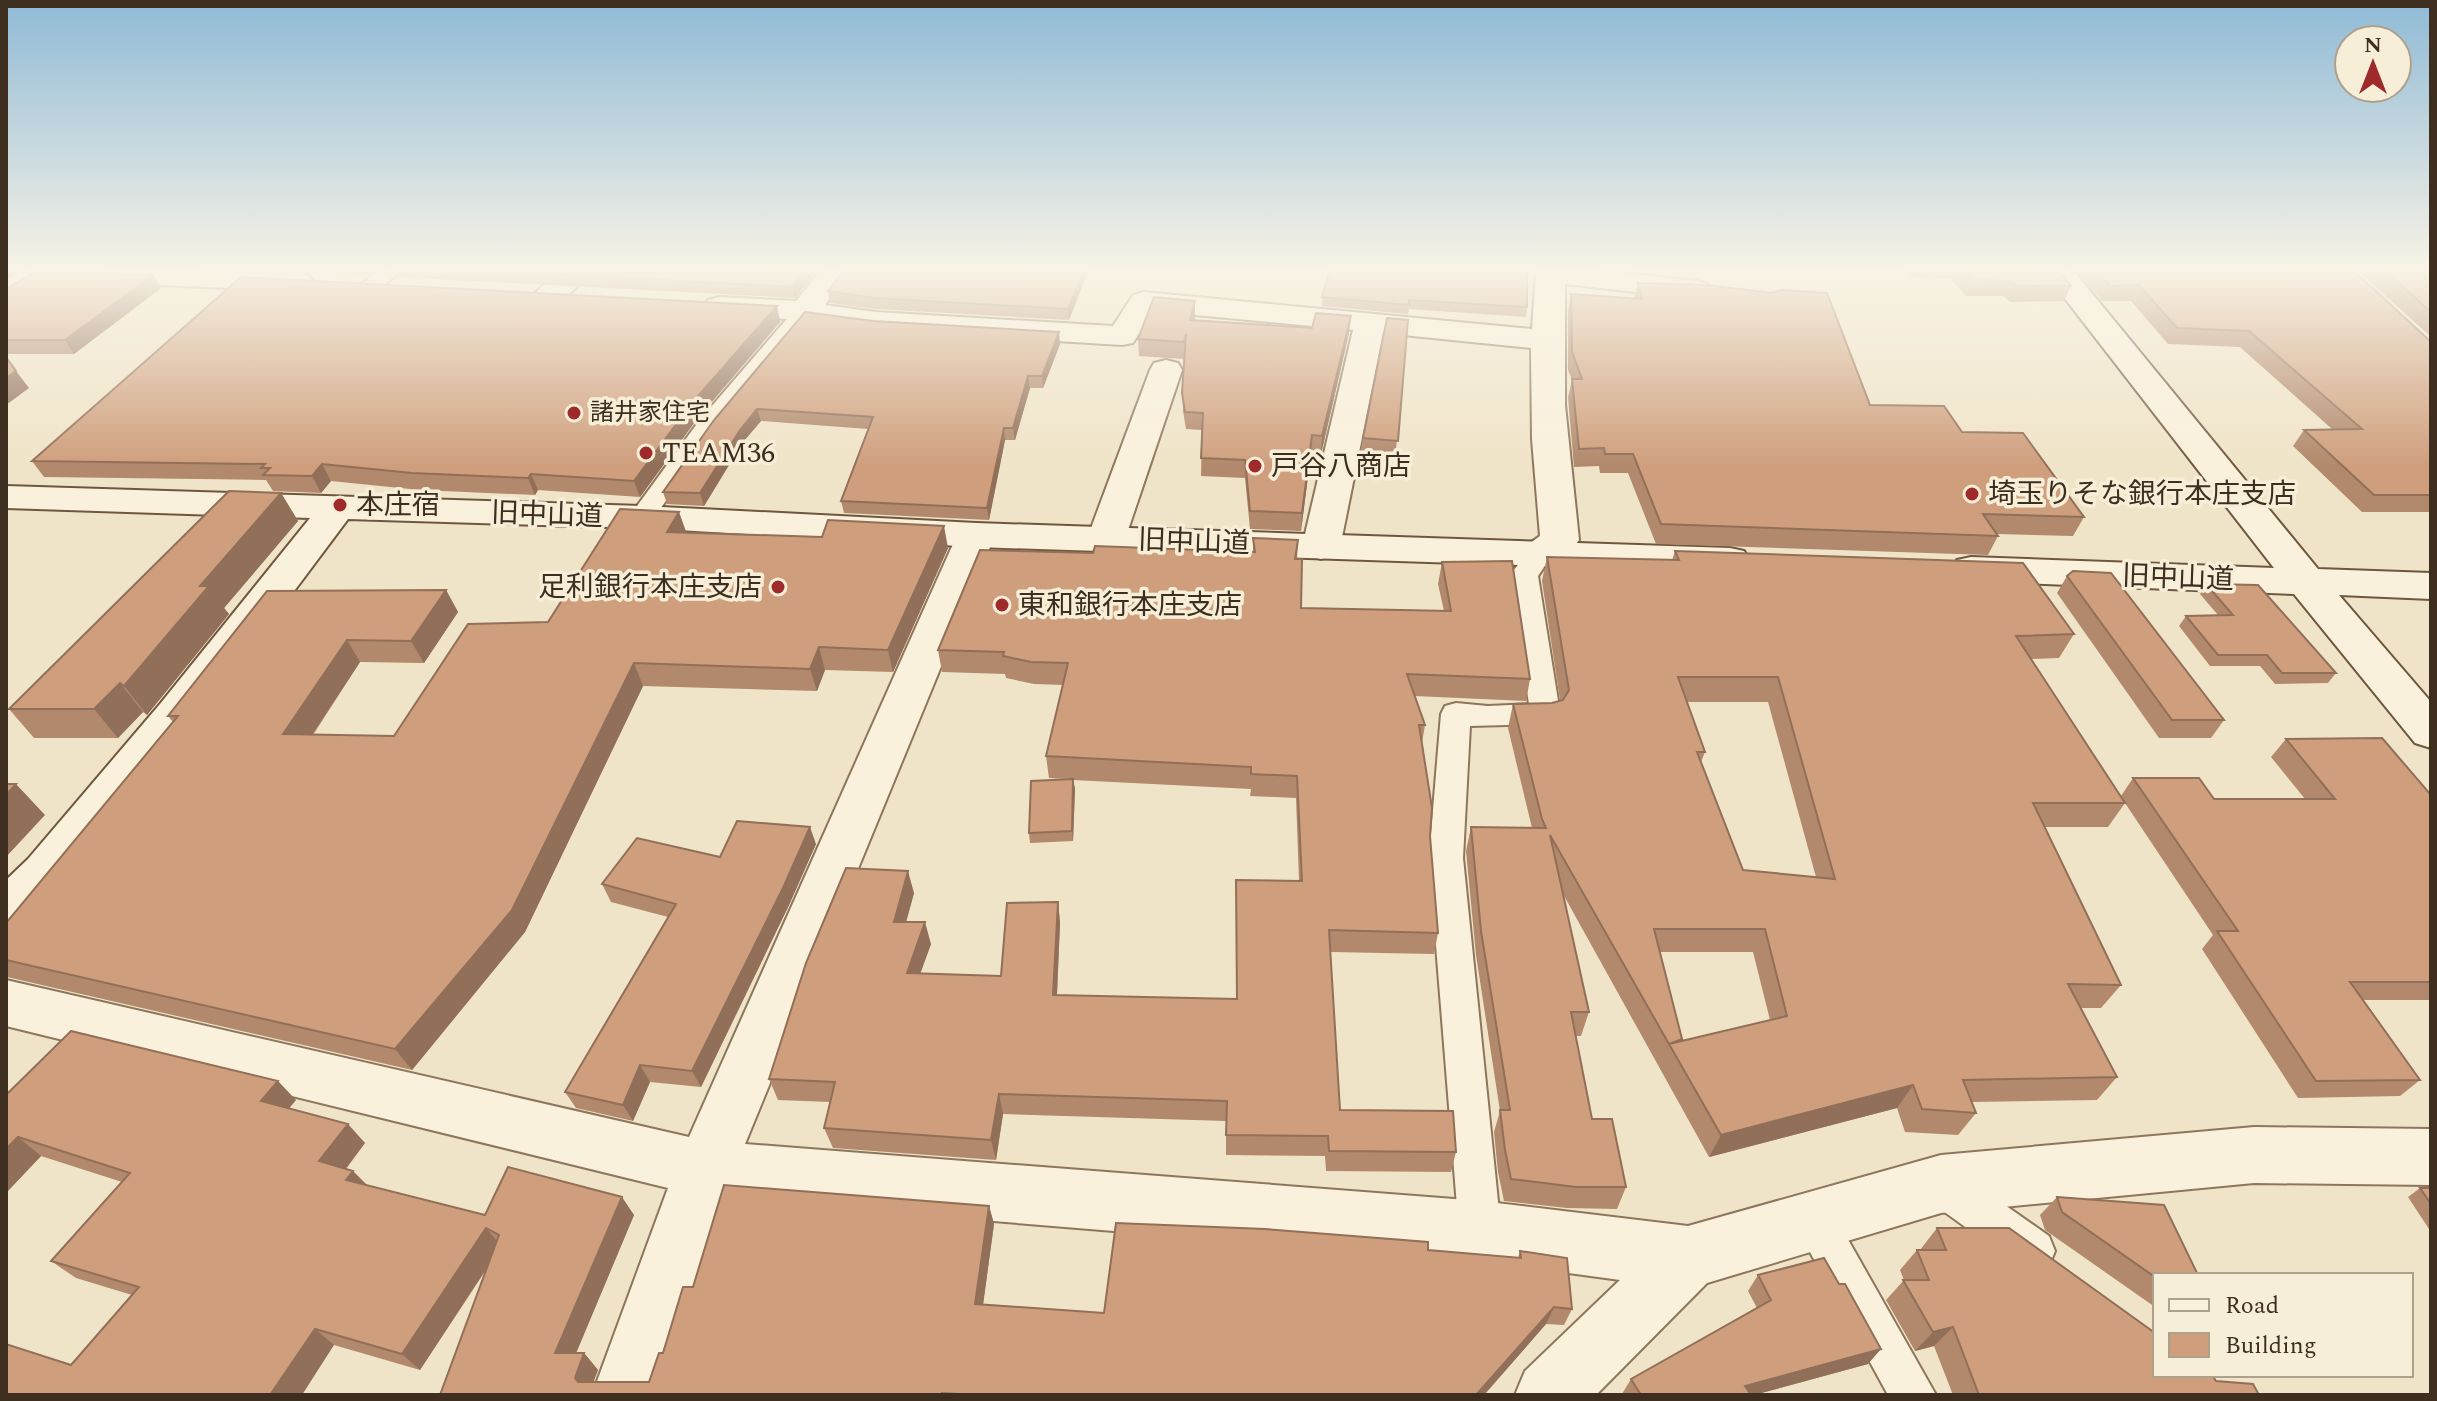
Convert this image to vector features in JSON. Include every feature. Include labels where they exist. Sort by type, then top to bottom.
[{"type":"street","points":[[1095,334],[1123,334]]},
{"type":"street","points":[[1321,547],[1368,334]]},
{"type":"street","points":[[1489,334],[1548,340]]},
{"type":"street","points":[[1540,554],[1560,540],[1551,487],[1548,334]]},
{"type":"street","points":[[2109,334],[2431,732]]},
{"type":"street","points":[[1106,539],[1166,370]]},
{"type":"street","name":"旧中山道","points":[[6,497],[642,517],[976,535],[1772,562]]},
{"type":"street","points":[[6,911],[46,873],[176,715],[337,508]]},
{"type":"street","points":[[626,1395],[705,1169],[976,535]]},
{"type":"street","name":"旧中山道","points":[[1943,567],[2431,586]]},
{"type":"street","points":[[6,1003],[705,1169],[1480,1231],[1688,1257],[1941,1184],[2254,1155],[2431,1157]]},
{"type":"street","points":[[1549,1395],[1688,1257]]},
{"type":"lane","points":[[642,517],[707,426],[784,334]]},
{"type":"lane","points":[[1480,1231],[1446,858],[1456,714],[1488,717],[1545,713],[1524,575],[1540,554]]},
{"type":"lane","points":[[1941,1184],[2067,1275]]},
{"type":"lane","points":[[1814,1221],[1913,1395]]},
{"type":"building","points":[[6,334],[73,334],[65,340],[6,340]]},
{"type":"building","points":[[176,334],[752,334],[692,403],[634,481],[531,474],[528,478],[412,473],[322,464],[312,476],[263,475],[270,468],[261,468],[265,464],[32,461]]},
{"type":"building","points":[[786,334],[1058,334],[1042,376],[1028,376],[1013,428],[1004,428],[987,508],[841,501],[873,417],[757,409],[700,493],[663,492],[714,420]]},
{"type":"building","points":[[1140,334],[1186,334],[1184,342],[1138,339]]},
{"type":"building","points":[[1186,334],[1347,334],[1322,436],[1312,435],[1302,513],[1250,511],[1245,460],[1201,458],[1203,413],[1185,412],[1182,393]]},
{"type":"building","points":[[1384,334],[1407,334],[1398,441],[1363,438]]},
{"type":"building","points":[[1572,334],[1843,334],[1870,405],[1944,406],[1962,432],[2023,433],[2084,517],[1983,514],[1998,536],[1661,524],[1633,454],[1605,454],[1604,448],[1579,449],[1572,379],[1582,379],[1572,352]]},
{"type":"building","points":[[2253,334],[2423,334],[2431,342],[2431,495],[2374,495],[2304,430],[2362,429]]},
{"type":"building","points":[[6,357],[16,371],[6,378]]},
{"type":"building","points":[[229,491],[281,493],[200,586],[209,586],[124,686],[120,683],[94,709],[9,709]]},
{"type":"building","points":[[620,509],[679,512],[667,532],[822,537],[828,520],[944,526],[888,650],[819,647],[810,669],[634,663],[512,910],[395,1049],[6,960],[6,923],[178,716],[168,716],[267,591],[446,590],[411,641],[347,640],[283,734],[394,736],[468,624],[548,622]]},
{"type":"building","points":[[1253,538],[1298,540],[1295,559],[1302,559],[1301,608],[1451,611],[1442,562],[1512,561],[1530,679],[1407,674],[1425,725],[1419,725],[1432,808],[1430,836],[1438,933],[1329,930],[1340,1110],[1453,1111],[1456,1152],[1329,1151],[1328,1136],[1226,1135],[1227,1101],[999,1094],[991,1140],[824,1128],[835,1082],[769,1079],[806,963],[846,868],[908,871],[894,922],[925,922],[907,973],[1001,976],[1007,903],[1058,902],[1053,995],[1237,999],[1236,880],[1302,881],[1297,776],[1251,774],[1251,767],[1046,756],[1068,663],[1031,662],[1003,656],[1004,652],[938,650],[980,550],[1093,553],[1095,546],[1255,552]]},
{"type":"building","points":[[1675,551],[2023,563],[2074,634],[2016,636],[2125,803],[2033,803],[2121,985],[2068,984],[2117,1077],[1963,1080],[1976,1113],[1922,1109],[1913,1085],[1721,1135],[1669,1044],[1550,835],[1589,1012],[1571,1012],[1592,1119],[1612,1119],[1626,1187],[1576,1187],[1511,1179],[1500,1110],[1510,1110],[1481,931],[1471,827],[1546,828],[1513,704],[1552,703],[1563,700],[1569,690],[1547,557],[1679,560]],"holes":[[[1678,677],[1778,677],[1835,879],[1743,870],[1697,752],[1705,752]],[[1654,929],[1765,929],[1787,1016],[1669,1044],[1682,1039]]]},
{"type":"building","points":[[2073,571],[2111,573],[2224,720],[2172,720],[2067,576]]},
{"type":"building","points":[[2206,584],[2258,585],[2336,673],[2282,673],[2267,655],[2218,655],[2186,616],[2233,615]]},
{"type":"building","points":[[2382,738],[2431,795],[2431,982],[2350,982],[2420,1080],[2316,1081],[2217,931],[2238,931],[2133,778],[2199,778],[2214,799],[2335,799],[2286,739]]},
{"type":"building","points":[[1073,779],[1072,831],[1029,833],[1031,781]]},
{"type":"building","points":[[6,784],[16,784],[6,795]]},
{"type":"building","points":[[737,821],[810,827],[692,1071],[640,1065],[623,1105],[565,1092],[676,904],[602,884],[637,838],[720,857]]},
{"type":"building","points":[[71,1031],[278,1081],[261,1101],[348,1124],[319,1161],[353,1171],[346,1180],[485,1215],[508,1167],[622,1197],[555,1353],[584,1353],[575,1378],[578,1382],[649,1382],[659,1353],[663,1353],[683,1287],[693,1287],[724,1185],[989,1206],[975,1304],[1104,1313],[1116,1223],[1265,1229],[1428,1242],[1428,1250],[1521,1258],[1520,1251],[1567,1258],[1572,1309],[1554,1307],[1476,1395],[440,1395],[499,1235],[486,1228],[402,1354],[315,1329],[270,1395],[6,1395],[6,1344],[71,1365],[139,1287],[51,1261],[130,1173],[18,1137],[6,1149],[6,1095]]},
{"type":"building","points":[[2420,1188],[2431,1188],[2431,1204]]},
{"type":"building","points":[[2057,1197],[2164,1205],[2197,1273],[2153,1273],[2153,1276],[2062,1212]]},
{"type":"building","points":[[1937,1228],[2009,1228],[2153,1332],[2153,1377],[2213,1377],[2216,1381],[2253,1384],[2259,1395],[1979,1395],[1953,1327],[1933,1332],[1903,1280],[1929,1280],[1917,1250],[1946,1250]]},
{"type":"building","points":[[1824,1258],[1839,1284],[1845,1284],[1881,1349],[1745,1386],[1751,1395],[1641,1395],[1631,1379],[1771,1300],[1758,1275]]},
{"type":"place","name":"諸井家住宅","points":[[574,413]]},
{"type":"place","name":"TEAM36","points":[[646,453]]},
{"type":"place","name":"戸谷八商店","points":[[1255,466]]},
{"type":"place","name":"埼玉りそな銀行本庄支店","points":[[1972,494]]},
{"type":"place","name":"本庄宿","points":[[340,505]]},
{"type":"place","name":"足利銀行本庄支店","points":[[778,587]]},
{"type":"place","name":"東和銀行本庄支店","points":[[1002,605]]}]
